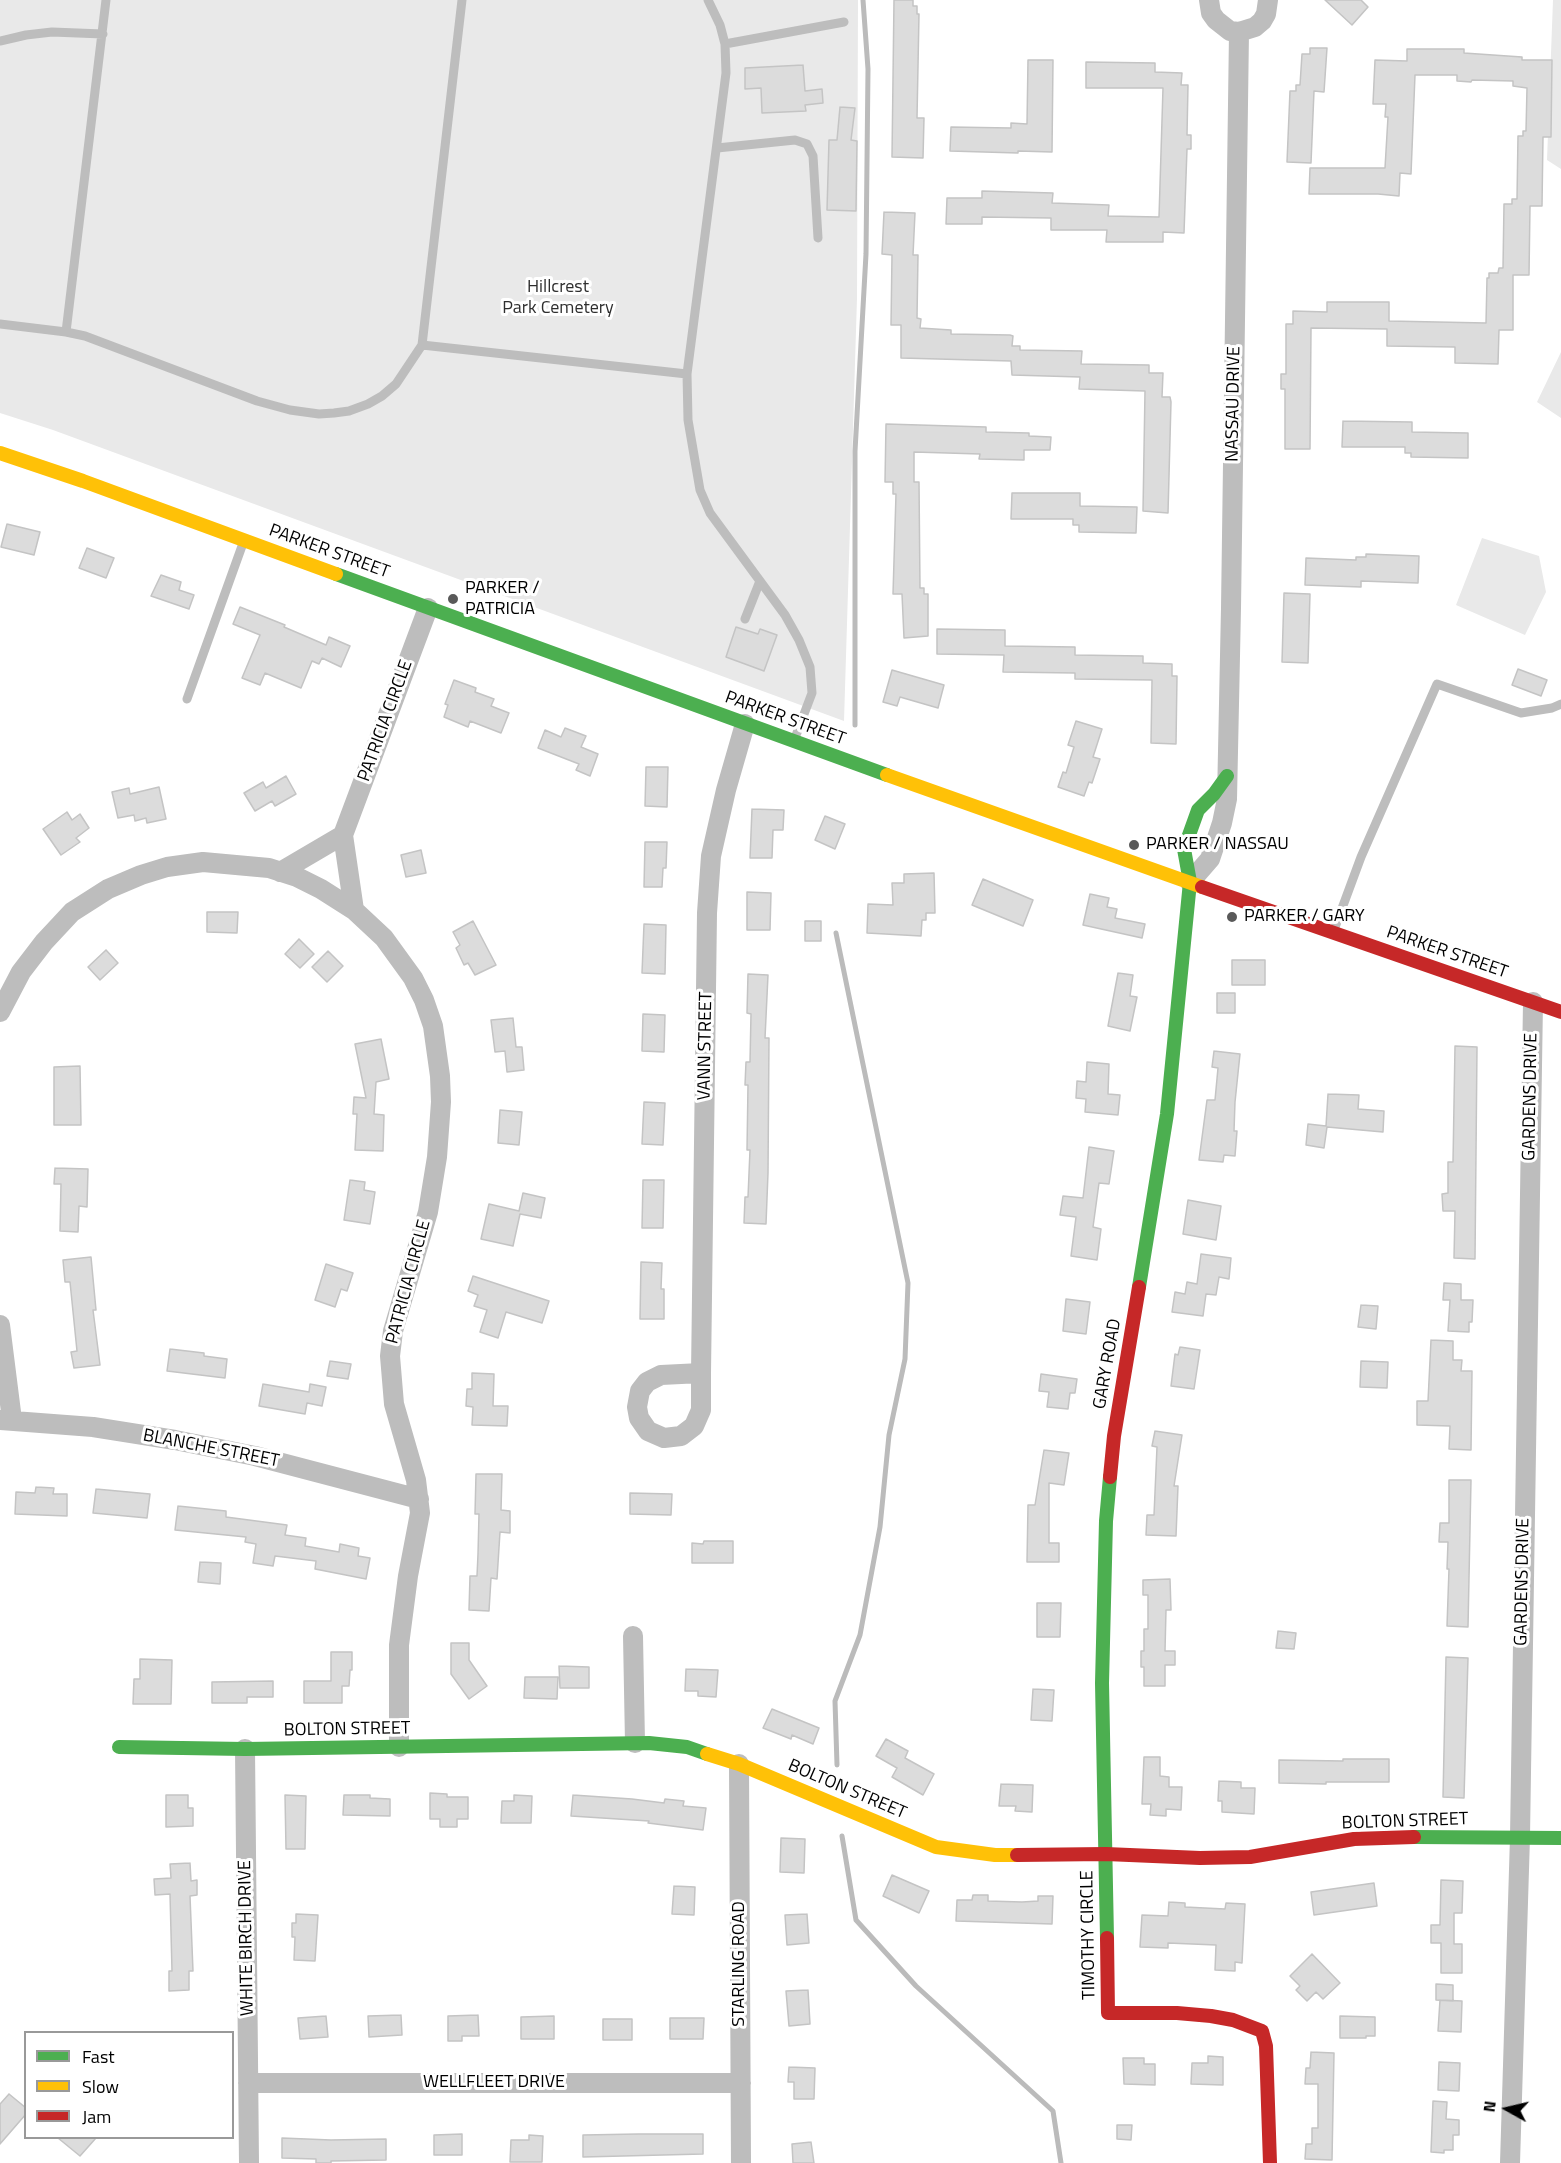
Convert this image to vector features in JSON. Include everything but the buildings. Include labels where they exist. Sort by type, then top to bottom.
[{"type":"street","points":[[1209,0],[1211,13],[1215,20],[1230,31],[1239,32],[1255,27],[1262,21],[1266,14],[1268,0]]},
{"type":"street","name":"NASSAU DRIVE","points":[[1190,882],[1210,859],[1227,799],[1239,32]]},
{"type":"street","name":"PARKER STREET","points":[[0,453],[83,481],[745,724],[1561,1012]]},
{"type":"street","name":"PATRICIA CIRCLE","points":[[354,910],[344,835],[428,608]]},
{"type":"street","name":"VANN STREET","points":[[701,1373],[707,913],[711,856],[726,790],[745,724]]},
{"type":"street","points":[[1190,882],[1184,849],[1198,810],[1227,776]]},
{"type":"street","points":[[280,872],[344,835]]},
{"type":"street","name":"PATRICIA CIRCLE","points":[[0,1012],[21,972],[44,942],[72,912],[108,889],[141,875],[167,867],[203,862],[269,868],[297,877],[321,889],[354,910],[384,938],[413,978],[433,1026],[440,1076],[440,1129],[429,1203],[393,1331],[390,1356],[394,1404],[419,1499],[420,1513],[406,1587],[399,1645],[399,1747]]},
{"type":"street","name":"GARY ROAD","points":[[1106,1854],[1102,1683],[1107,1510],[1113,1436],[1167,1114],[1190,882]]},
{"type":"street","name":"GARDENS DRIVE","points":[[1510,2163],[1520,1837],[1533,1002]]},
{"type":"street","points":[[0,1325],[6,1420]]},
{"type":"street","name":"BLANCHE STREET","points":[[6,1420],[93,1426],[255,1455],[419,1499]]},
{"type":"street","points":[[633,1636],[635,1743]]},
{"type":"street","name":"BOLTON STREET","points":[[119,1747],[245,1749],[649,1743],[687,1747],[739,1764],[936,1847],[995,1855],[1106,1854],[1200,1858],[1250,1857],[1354,1839],[1561,1838]]},
{"type":"street","name":"WHITE BIRCH DRIVE","points":[[245,1749],[249,2163]]},
{"type":"street","name":"STARLING ROAD","points":[[739,1764],[741,2163]]},
{"type":"street","name":"TIMOTHY CIRCLE","points":[[1106,1854],[1108,2013],[1177,2013],[1211,2016],[1233,2020],[1262,2031],[1266,2046],[1270,2163]]},
{"type":"street","name":"WELLFLEET DRIVE","points":[[248,2083],[741,2083]]},
{"type":"lane","points":[[66,332],[106,0]]},
{"type":"lane","points":[[0,324],[66,332],[104,343],[271,406],[319,414],[349,411],[382,396],[396,384],[422,345],[462,0]]},
{"type":"lane","points":[[708,0],[720,26],[725,44],[726,73],[687,374],[688,420],[700,490],[710,513],[785,615],[810,667],[812,693],[794,741]]},
{"type":"lane","points":[[725,44],[844,22]]},
{"type":"lane","points":[[0,41],[52,32],[103,34]]},
{"type":"lane","points":[[717,148],[795,140],[807,144],[813,156],[818,238]]},
{"type":"lane","points":[[422,345],[687,374]]},
{"type":"lane","points":[[187,699],[244,540]]},
{"type":"lane","points":[[745,619],[760,581]]},
{"type":"lane","points":[[1333,933],[1361,857],[1437,684],[1521,713],[1552,708],[1561,704]]},
{"type":"green space","name":"Hillcrest Park Cemetery","points":[[0,0],[858,0],[857,298],[844,721],[53,430],[0,413]]},
{"type":"green space","points":[[1553,0],[1561,0],[1561,169],[1547,160]]},
{"type":"green space","points":[[1561,352],[1561,418],[1537,402]]},
{"type":"green space","points":[[1482,538],[1539,556],[1546,592],[1525,635],[1456,605]]},
{"type":"waterway","points":[[855,725],[855,451],[866,254],[868,69],[863,0]]},
{"type":"waterway","points":[[836,933],[908,1283],[905,1359],[889,1435],[880,1527],[860,1635],[835,1701],[837,1765]]},
{"type":"waterway","points":[[842,1836],[856,1920],[916,1986],[1053,2111],[1061,2163]]},
{"type":"traffic: fast","points":[[336,574],[887,775]]},
{"type":"traffic: fast","points":[[1139,1287],[1167,1114],[1190,882],[1184,849],[1198,810],[1227,776]]},
{"type":"traffic: fast","points":[[1107,1938],[1102,1683],[1106,1521],[1110,1477]]},
{"type":"traffic: fast","points":[[119,1747],[245,1749],[649,1743],[687,1747],[707,1754]]},
{"type":"traffic: fast","points":[[1414,1837],[1561,1838]]},
{"type":"traffic: slow","points":[[0,453],[336,574]]},
{"type":"traffic: slow","points":[[887,775],[1202,887]]},
{"type":"traffic: slow","points":[[707,1754],[739,1764],[936,1847],[995,1855],[1017,1855]]},
{"type":"traffic: jam","points":[[1202,887],[1561,1012]]},
{"type":"traffic: jam","points":[[1110,1477],[1114,1436],[1139,1287]]},
{"type":"traffic: jam","points":[[1017,1855],[1250,1857],[1354,1839],[1414,1837]]},
{"type":"traffic: jam","points":[[1107,1938],[1108,2013],[1177,2013],[1211,2016],[1233,2020],[1262,2031],[1266,2046],[1270,2163]]},
{"type":"place","name":"PARKER / PATRICIA","points":[[453,599]]},
{"type":"place","name":"PARKER / NASSAU","points":[[1134,845]]},
{"type":"place","name":"PARKER / GARY","points":[[1232,917]]}]
